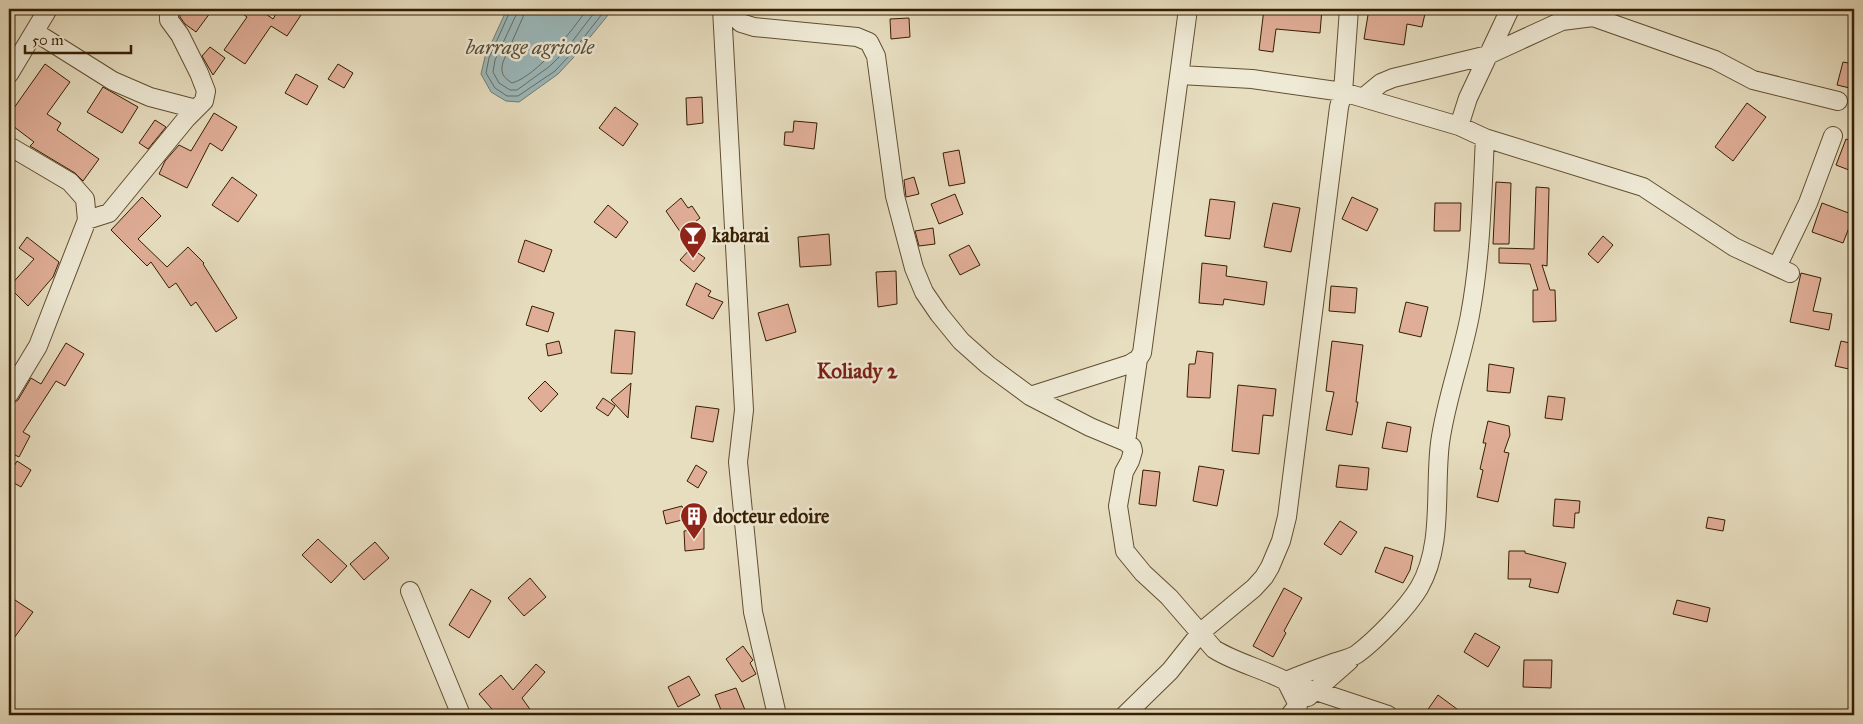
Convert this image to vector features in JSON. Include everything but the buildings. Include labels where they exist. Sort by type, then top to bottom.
[{"type":"street","points":[[9,74],[48,9]]},
{"type":"street","points":[[87,220],[108,213],[204,101],[206,91],[180,35],[169,20],[169,9]]},
{"type":"street","points":[[722,9],[744,410],[738,462],[753,612],[777,715]]},
{"type":"street","points":[[727,9],[741,23],[754,27],[857,37],[869,42],[876,56],[895,196],[914,268],[924,292],[938,314],[961,341],[988,365],[1030,396],[1090,427],[1126,442],[1132,447],[1133,451],[1124,472],[1118,506],[1125,551],[1143,573],[1200,632],[1214,650],[1222,655],[1264,670],[1315,692],[1388,715]]},
{"type":"street","points":[[1126,442],[1138,359],[1143,348],[1188,9]]},
{"type":"street","points":[[1126,715],[1170,671],[1200,632],[1259,582],[1270,568],[1281,541],[1287,517],[1339,107],[1343,92],[1349,9]]},
{"type":"street","points":[[1459,126],[1468,98],[1510,9]]},
{"type":"street","points":[[1364,97],[1381,83],[1393,78],[1488,54],[1562,21],[1593,17],[1715,60],[1753,80],[1838,101]]},
{"type":"street","points":[[35,32],[113,81],[150,97],[196,110]]},
{"type":"street","points":[[1180,75],[1252,79],[1343,92],[1459,126],[1485,138],[1643,187],[1734,247],[1784,270],[1833,136]]},
{"type":"street","points":[[1286,681],[1294,710],[1383,631],[1406,606],[1425,576],[1432,550],[1438,506],[1440,446],[1446,408],[1458,369],[1470,314],[1480,239],[1485,138]]},
{"type":"street","points":[[9,146],[70,182],[85,199],[87,220],[38,346],[9,394]]},
{"type":"street","points":[[1030,396],[1130,364],[1138,359]]},
{"type":"street","points":[[410,591],[461,715]]},
{"type":"street","points":[[1286,681],[1356,655]]},
{"type":"water","name":"barrage agricole","points":[[507,9],[613,9],[558,74],[519,102],[506,101],[491,92],[481,74],[485,57]]},
{"type":"place","name":"kabarai","points":[[693,259]]},
{"type":"place","name":"docteur edoire","points":[[694,540]]},
{"type":"district","name":"Koliady 2","points":[[857,371]]}]
